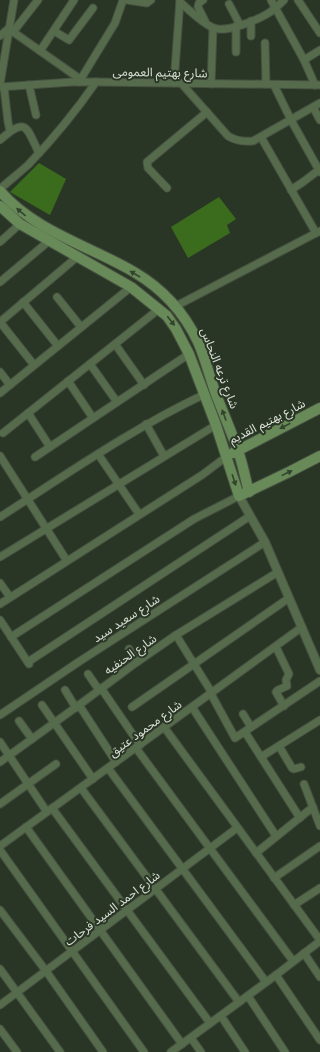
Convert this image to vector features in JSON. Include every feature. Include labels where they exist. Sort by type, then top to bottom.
[{"type":"main road","name":"شارع ترعه النحاس","points":[[0,190],[14,206],[27,216],[56,233],[133,272],[151,283],[176,306],[190,325],[199,344],[220,406],[238,450],[249,492]]},
{"type":"main road","name":"شارع ترعه النحاس","points":[[0,206],[20,224],[131,287],[159,309],[176,329],[189,354],[205,394],[239,496]]},
{"type":"main road","points":[[141,295],[151,283]]},
{"type":"main road","name":"شارع بهتيم القديم","points":[[226,457],[320,408]]},
{"type":"main road","points":[[239,496],[320,456]]},
{"type":"street","points":[[10,131],[1,86],[14,0]]},
{"type":"street","points":[[0,36],[10,30],[38,0]]},
{"type":"street","points":[[40,51],[74,0]]},
{"type":"street","points":[[10,30],[80,81],[115,23],[123,0]]},
{"type":"street","points":[[127,0],[147,3],[151,0]]},
{"type":"street","points":[[203,0],[199,3],[198,7],[210,26],[211,84]]},
{"type":"street","points":[[271,0],[317,85]]},
{"type":"street","points":[[180,1],[210,26],[226,30],[263,16],[276,8],[284,0]]},
{"type":"street","points":[[298,0],[320,33]]},
{"type":"street","points":[[180,1],[177,83],[207,112],[228,136],[235,140],[244,142],[253,141],[320,103]]},
{"type":"street","points":[[229,4],[238,25],[236,52]]},
{"type":"street","points":[[54,31],[69,40],[93,8]]},
{"type":"street","points":[[251,36],[252,21]]},
{"type":"street","points":[[265,43],[266,84]]},
{"type":"street","points":[[304,60],[320,50]]},
{"type":"street","name":"شارع بهتيم العمومى","points":[[1,86],[80,81],[317,85]]},
{"type":"street","points":[[0,190],[28,165],[71,116],[96,82]]},
{"type":"street","points":[[30,85],[36,115]]},
{"type":"street","points":[[274,85],[291,120],[320,170],[291,190]]},
{"type":"street","points":[[313,108],[320,120]]},
{"type":"street","points":[[167,188],[148,168],[147,162],[207,112]]},
{"type":"street","points":[[1,138],[20,126],[25,127],[38,153]]},
{"type":"street","points":[[176,306],[318,232],[291,190],[261,137]]},
{"type":"street","points":[[0,242],[20,224]]},
{"type":"street","points":[[0,282],[49,241]]},
{"type":"street","points":[[34,365],[0,322],[77,257]]},
{"type":"street","points":[[0,393],[131,287]]},
{"type":"street","points":[[57,297],[81,327]]},
{"type":"street","points":[[23,302],[58,346]]},
{"type":"street","points":[[3,433],[159,309]]},
{"type":"street","points":[[115,344],[144,385]]},
{"type":"street","points":[[36,457],[189,354]]},
{"type":"street","points":[[90,364],[117,402]]},
{"type":"street","points":[[0,372],[10,385]]},
{"type":"street","points":[[68,381],[93,418]]},
{"type":"street","points":[[0,516],[28,500],[146,424],[205,394]]},
{"type":"street","points":[[28,413],[50,447]]},
{"type":"street","points":[[146,424],[164,456]]},
{"type":"street","points":[[0,557],[216,425]]},
{"type":"street","points":[[98,454],[139,514]]},
{"type":"street","points":[[0,456],[67,561]]},
{"type":"street","points":[[0,604],[202,475],[226,457]]},
{"type":"street","name":"شارع ترعه النحاس","points":[[249,492],[249,512]]},
{"type":"street","points":[[11,637],[194,519],[239,496]]},
{"type":"street","name":"شارع ترعه النحاس","points":[[239,496],[265,542],[320,670]]},
{"type":"street","points":[[0,620],[29,663],[249,512]]},
{"type":"street","name":"شارع سعيد سيد","points":[[0,716],[80,661],[265,542]]},
{"type":"street","name":"شارع الحنفيه","points":[[0,762],[176,635],[278,572]]},
{"type":"street","points":[[0,583],[10,597]]},
{"type":"street","points":[[132,707],[290,598]]},
{"type":"street","name":"شارع محمود عتيق","points":[[0,846],[302,628]]},
{"type":"street","points":[[176,635],[236,738],[320,681]]},
{"type":"street","points":[[276,647],[289,674],[286,682],[287,686],[276,692],[284,706]]},
{"type":"street","points":[[129,649],[137,662]]},
{"type":"street","points":[[88,674],[100,689],[210,848],[293,961]]},
{"type":"street","points":[[65,690],[116,762]]},
{"type":"street","points":[[42,705],[93,779]]},
{"type":"street","points":[[192,708],[276,836]]},
{"type":"street","points":[[242,714],[261,757],[300,818]]},
{"type":"street","points":[[261,757],[320,720]]},
{"type":"street","points":[[19,721],[32,740]]},
{"type":"street","points":[[164,727],[320,940],[276,975],[171,1052]]},
{"type":"street","points":[[0,742],[28,784],[127,910],[210,1023]]},
{"type":"street","points":[[279,746],[292,768],[294,769],[300,767]]},
{"type":"street","points":[[0,804],[56,764]]},
{"type":"street","points":[[108,768],[266,982]]},
{"type":"street","points":[[304,784],[320,826]]},
{"type":"street","points":[[81,788],[239,1002]]},
{"type":"street","points":[[256,852],[313,807]]},
{"type":"street","points":[[26,828],[182,1044]]},
{"type":"street","name":"شارع احمد السيد فرحات","points":[[0,1005],[238,828]]},
{"type":"street","points":[[274,878],[320,846]]},
{"type":"street","points":[[0,850],[144,1052]]},
{"type":"street","points":[[294,906],[320,888]]},
{"type":"street","points":[[0,910],[46,971],[103,1052]]},
{"type":"street","points":[[304,953],[320,977]]},
{"type":"street","points":[[0,969],[60,1052]]},
{"type":"street","points":[[276,975],[320,1040]]},
{"type":"street","points":[[248,996],[285,1052]]},
{"type":"street","points":[[221,1016],[245,1052]]},
{"type":"street","points":[[0,1029],[17,1052]]},
{"type":"street","points":[[191,1038],[201,1052]]},
{"type":"building","points":[[39,163],[66,179],[50,215],[10,192]]},
{"type":"building","points":[[219,197],[236,219],[227,225],[230,233],[188,258],[171,227]]}]
